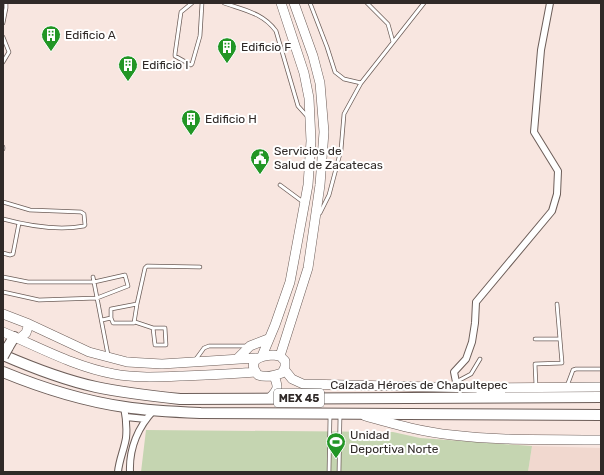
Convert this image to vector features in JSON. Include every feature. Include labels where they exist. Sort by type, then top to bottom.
[{"type":"main road","points":[[5,353],[11,336]]},
{"type":"main road","name":"Calzada Héroes de Chapultepec","points":[[5,353],[56,376],[95,387],[137,395],[180,399],[601,397]]},
{"type":"main road","name":"MEX 45","points":[[3,372],[46,388],[82,398],[124,407],[154,410],[202,413],[601,415]]},
{"type":"main road","points":[[479,388],[514,398]]},
{"type":"street","points":[[3,314],[29,324],[89,352],[127,362],[162,364],[259,357],[280,356],[285,361],[282,373],[274,376],[258,375],[254,369],[254,363],[259,357],[275,325],[290,282],[308,185],[311,141],[309,98],[304,73],[282,3]]},
{"type":"street","points":[[280,356],[308,268],[320,186],[324,132],[320,83],[313,56],[294,3]]},
{"type":"street","points":[[458,385],[454,370],[466,359],[472,342],[476,302],[552,211],[557,194],[558,171],[534,132],[541,50],[550,3]]},
{"type":"street","points":[[11,336],[8,326],[13,318]]},
{"type":"street","points":[[11,336],[26,333],[29,324]]},
{"type":"street","points":[[11,336],[94,370],[128,376],[154,377],[256,372]]},
{"type":"street","points":[[237,359],[250,346],[268,339]]},
{"type":"street","points":[[284,369],[292,379],[303,384],[458,385],[479,388],[601,387]]},
{"type":"street","points":[[270,398],[277,390],[277,384],[274,376]]},
{"type":"street","points":[[118,472],[119,462],[126,438],[126,417],[124,407]]},
{"type":"street","points":[[130,472],[129,460],[135,439],[146,419],[154,410]]},
{"type":"street","points":[[358,414],[403,426],[450,435],[505,439],[601,440]]},
{"type":"street","points":[[126,417],[146,419]]},
{"type":"street","points":[[126,438],[135,439]]},
{"type":"lane","points":[[3,23],[6,3]]},
{"type":"lane","points":[[192,3],[181,12],[175,54],[175,56],[191,65],[200,36],[202,3]]},
{"type":"lane","points":[[224,3],[260,16],[269,22],[276,31],[298,106],[310,118]]},
{"type":"lane","points":[[310,3],[335,72],[344,79],[361,84]]},
{"type":"lane","points":[[367,3],[388,24],[393,42]]},
{"type":"lane","points":[[315,222],[329,195],[341,150],[344,114],[361,84],[424,3]]},
{"type":"lane","points":[[3,37],[10,52],[3,62]]},
{"type":"lane","points":[[280,185],[305,203]]},
{"type":"lane","points":[[3,202],[30,210],[81,212],[84,214],[85,225],[70,229],[19,223],[3,219]]},
{"type":"lane","points":[[3,253],[10,255],[13,254],[19,223]]},
{"type":"lane","points":[[135,322],[137,304],[145,268],[147,266],[200,267]]},
{"type":"lane","points":[[3,277],[28,282],[94,282],[125,274],[128,283],[128,286],[97,298],[39,300],[3,292]]},
{"type":"lane","points":[[93,277],[109,358]]},
{"type":"lane","points":[[137,304],[111,309],[111,318],[113,323],[135,322],[153,328],[165,328],[166,345],[155,345],[153,328]]},
{"type":"lane","points":[[536,388],[536,364],[562,363],[557,304]]},
{"type":"lane","points":[[102,320],[111,318]]},
{"type":"lane","points":[[535,339],[560,339]]},
{"type":"lane","points":[[194,362],[206,346],[250,346]]},
{"type":"lane","points":[[458,385],[471,374],[480,359]]},
{"type":"lane","points":[[567,387],[573,370],[601,369]]},
{"type":"lane","points":[[328,472],[335,414]]},
{"type":"lane","points":[[335,414],[339,472]]},
{"type":"shaded area","points":[[532,446],[601,448],[601,472],[528,472]]},
{"type":"green space","name":"Unidad Deportiva Norte","points":[[146,430],[393,432],[420,438],[532,446],[528,472],[141,472]]},
{"type":"place","name":"Edificio A","points":[[51,52]]},
{"type":"place","name":"Edificio F","points":[[227,64]]},
{"type":"place","name":"Edificio I","points":[[128,82]]},
{"type":"place","name":"Edificio H","points":[[191,136]]},
{"type":"place","name":"Servicios de Salud de Zacatecas","points":[[260,175]]},
{"type":"place","name":"Unidad Deportiva Norte","points":[[336,459]]}]
